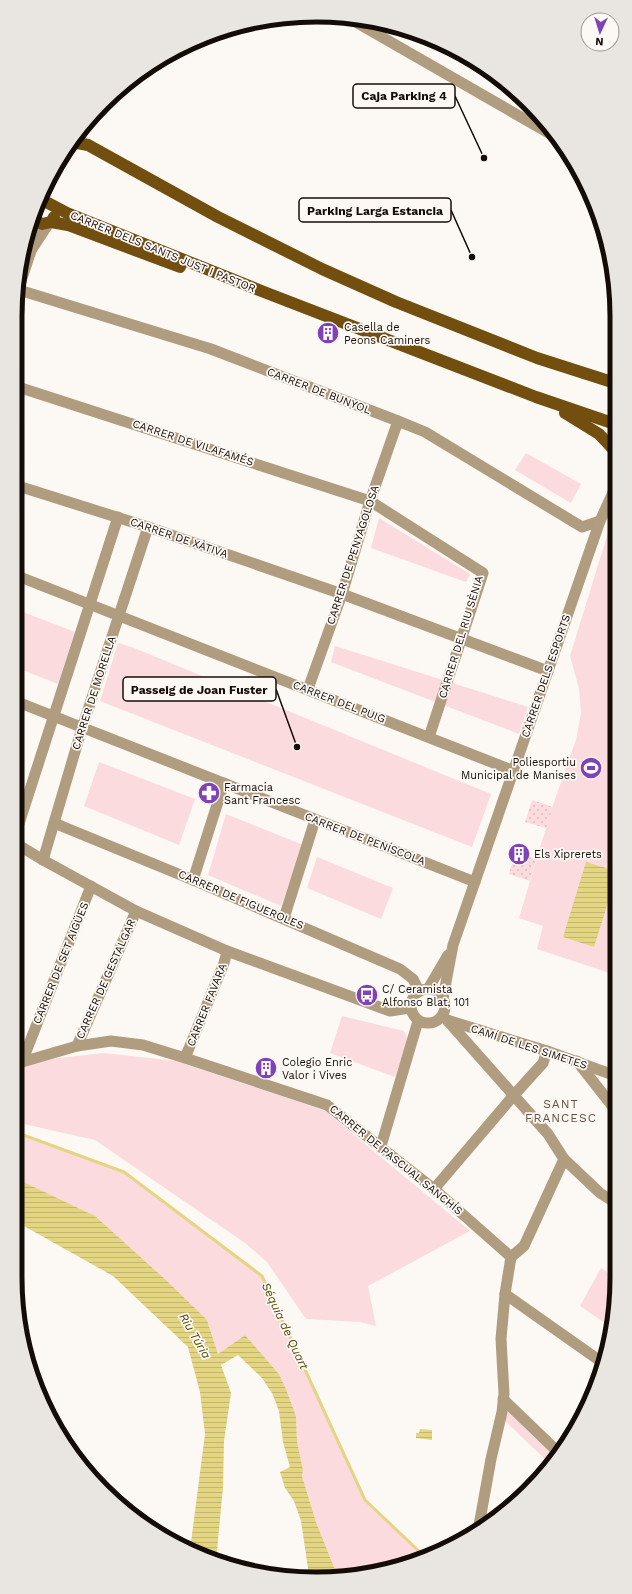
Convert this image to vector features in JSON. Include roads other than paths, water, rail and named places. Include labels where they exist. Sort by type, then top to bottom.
[{"type":"main road","points":[[82,138],[88,145]]},
{"type":"main road","points":[[79,143],[88,145],[218,217],[322,270],[396,302],[537,358],[610,381]]},
{"type":"main road","points":[[44,204],[55,213],[50,223]]},
{"type":"main road","name":"CARRER DELS SANTS JUST I PASTOR","points":[[44,204],[264,292]]},
{"type":"main road","name":"CARRER DELS SANTS JUST I PASTOR","points":[[38,222],[42,224],[50,223],[68,225],[187,269],[264,292]]},
{"type":"main road","points":[[264,292],[536,397],[610,422]]},
{"type":"main road","points":[[536,397],[576,419],[599,434],[610,444]]},
{"type":"street","points":[[364,27],[543,130]]},
{"type":"street","points":[[31,251],[50,223]]},
{"type":"street","points":[[28,261],[31,251],[31,242]]},
{"type":"street","name":"CARRER DE BUNYOL","points":[[24,291],[212,349],[398,421],[425,432],[582,527],[600,521]]},
{"type":"street","name":"CARRER DE VILAFAMÉS","points":[[22,388],[370,501]]},
{"type":"street","name":"CARRER DE PENYAGOLOSA","points":[[308,689],[342,594],[370,501],[398,421]]},
{"type":"street","name":"CARRER DE XÀTIVA","points":[[22,487],[148,527],[342,594],[548,671]]},
{"type":"street","name":"CARRER DEL RIU SÈNIA","points":[[370,501],[483,573],[429,737]]},
{"type":"street","name":"CARRER DELS ESPORTS","points":[[443,998],[453,946],[600,521],[610,503]]},
{"type":"street","points":[[22,815],[91,605],[118,517]]},
{"type":"street","name":"CARRER DE MORELLA","points":[[43,860],[82,728],[148,527]]},
{"type":"street","name":"CARRER DEL PUIG","points":[[22,578],[514,771]]},
{"type":"street","name":"CARRER DE PENÍSCOLA","points":[[22,704],[475,882]]},
{"type":"street","points":[[193,880],[224,783]]},
{"type":"street","points":[[284,918],[315,820]]},
{"type":"street","name":"CARRER DE FIGUEROLES","points":[[54,823],[284,918],[400,969],[424,990]]},
{"type":"street","points":[[22,846],[43,860],[136,911],[227,951],[390,1011],[410,1008]]},
{"type":"street","name":"CARRER DE SET AIGÜES","points":[[22,1054],[91,886]]},
{"type":"street","name":"CARRER DE GESTALGAR","points":[[77,1046],[136,911]]},
{"type":"street","name":"CARRER DELS ESPORTS","points":[[424,990],[453,946]]},
{"type":"street","name":"CARRER FAVARA","points":[[185,1058],[224,963],[227,951]]},
{"type":"street","points":[[424,990],[439,993],[443,998],[446,1007],[444,1019],[430,1024],[418,1021],[412,1014],[410,1008],[413,997],[424,990]]},
{"type":"street","points":[[444,1019],[548,1134],[564,1160],[600,1194],[610,1200]]},
{"type":"street","name":"CAMÍ DE LES SIMETES","points":[[444,1019],[547,1051],[610,1074]]},
{"type":"street","points":[[381,1146],[418,1021]]},
{"type":"street","name":"CARRER DE PASCUAL SANCHÍS","points":[[22,1063],[77,1046],[111,1041],[143,1046],[185,1058],[327,1105],[434,1189],[511,1257]]},
{"type":"street","points":[[434,1189],[543,1063],[547,1051]]},
{"type":"street","points":[[577,1061],[610,1103]]},
{"type":"street","points":[[480,1521],[503,1399],[501,1338],[505,1294],[511,1257],[524,1246],[564,1160]]},
{"type":"street","points":[[505,1294],[598,1360]]},
{"type":"street","points":[[503,1399],[555,1449]]},
{"type":"water","points":[[586,862],[610,869],[610,896],[594,947],[563,937]]},
{"type":"water","name":"Riu Túria","points":[[22,1181],[95,1216],[168,1282],[207,1320],[218,1354],[245,1335],[279,1374],[296,1416],[297,1441],[303,1470],[302,1476],[316,1522],[337,1571],[308,1572],[301,1521],[294,1501],[285,1488],[280,1472],[290,1467],[283,1442],[279,1411],[272,1393],[262,1378],[238,1355],[221,1365],[231,1393],[224,1441],[223,1487],[217,1555],[191,1544],[205,1434],[200,1392],[188,1347],[113,1276],[22,1225]]},
{"type":"water","points":[[420,1429],[432,1430],[432,1440],[416,1438],[416,1433],[419,1433]]},
{"type":"waterway","name":"Séquia de Quart","points":[[22,1135],[124,1172],[262,1276],[365,1500],[421,1553]]},
{"type":"place","name":"Caja Parking 4","points":[[484,158]]},
{"type":"place","name":"Parking Larga Estancia","points":[[472,257]]},
{"type":"place","name":"Casella de Peons Caminers","points":[[328,333]]},
{"type":"place","name":"Passeig de Joan Fuster","points":[[297,747]]},
{"type":"place","name":"Poliesportiu Municipal de Manises","points":[[591,768]]},
{"type":"place","name":"Farmacia Sant Francesc","points":[[209,793]]},
{"type":"place","name":"Els Xiprerets","points":[[519,854]]},
{"type":"place","name":"C/ Ceramista Alfonso Blat, 101","points":[[367,995]]},
{"type":"place","name":"Colegio Enric Valor i Vives","points":[[266,1068]]},
{"type":"district","name":"SANT FRANCESC","points":[[561,1111]]}]
